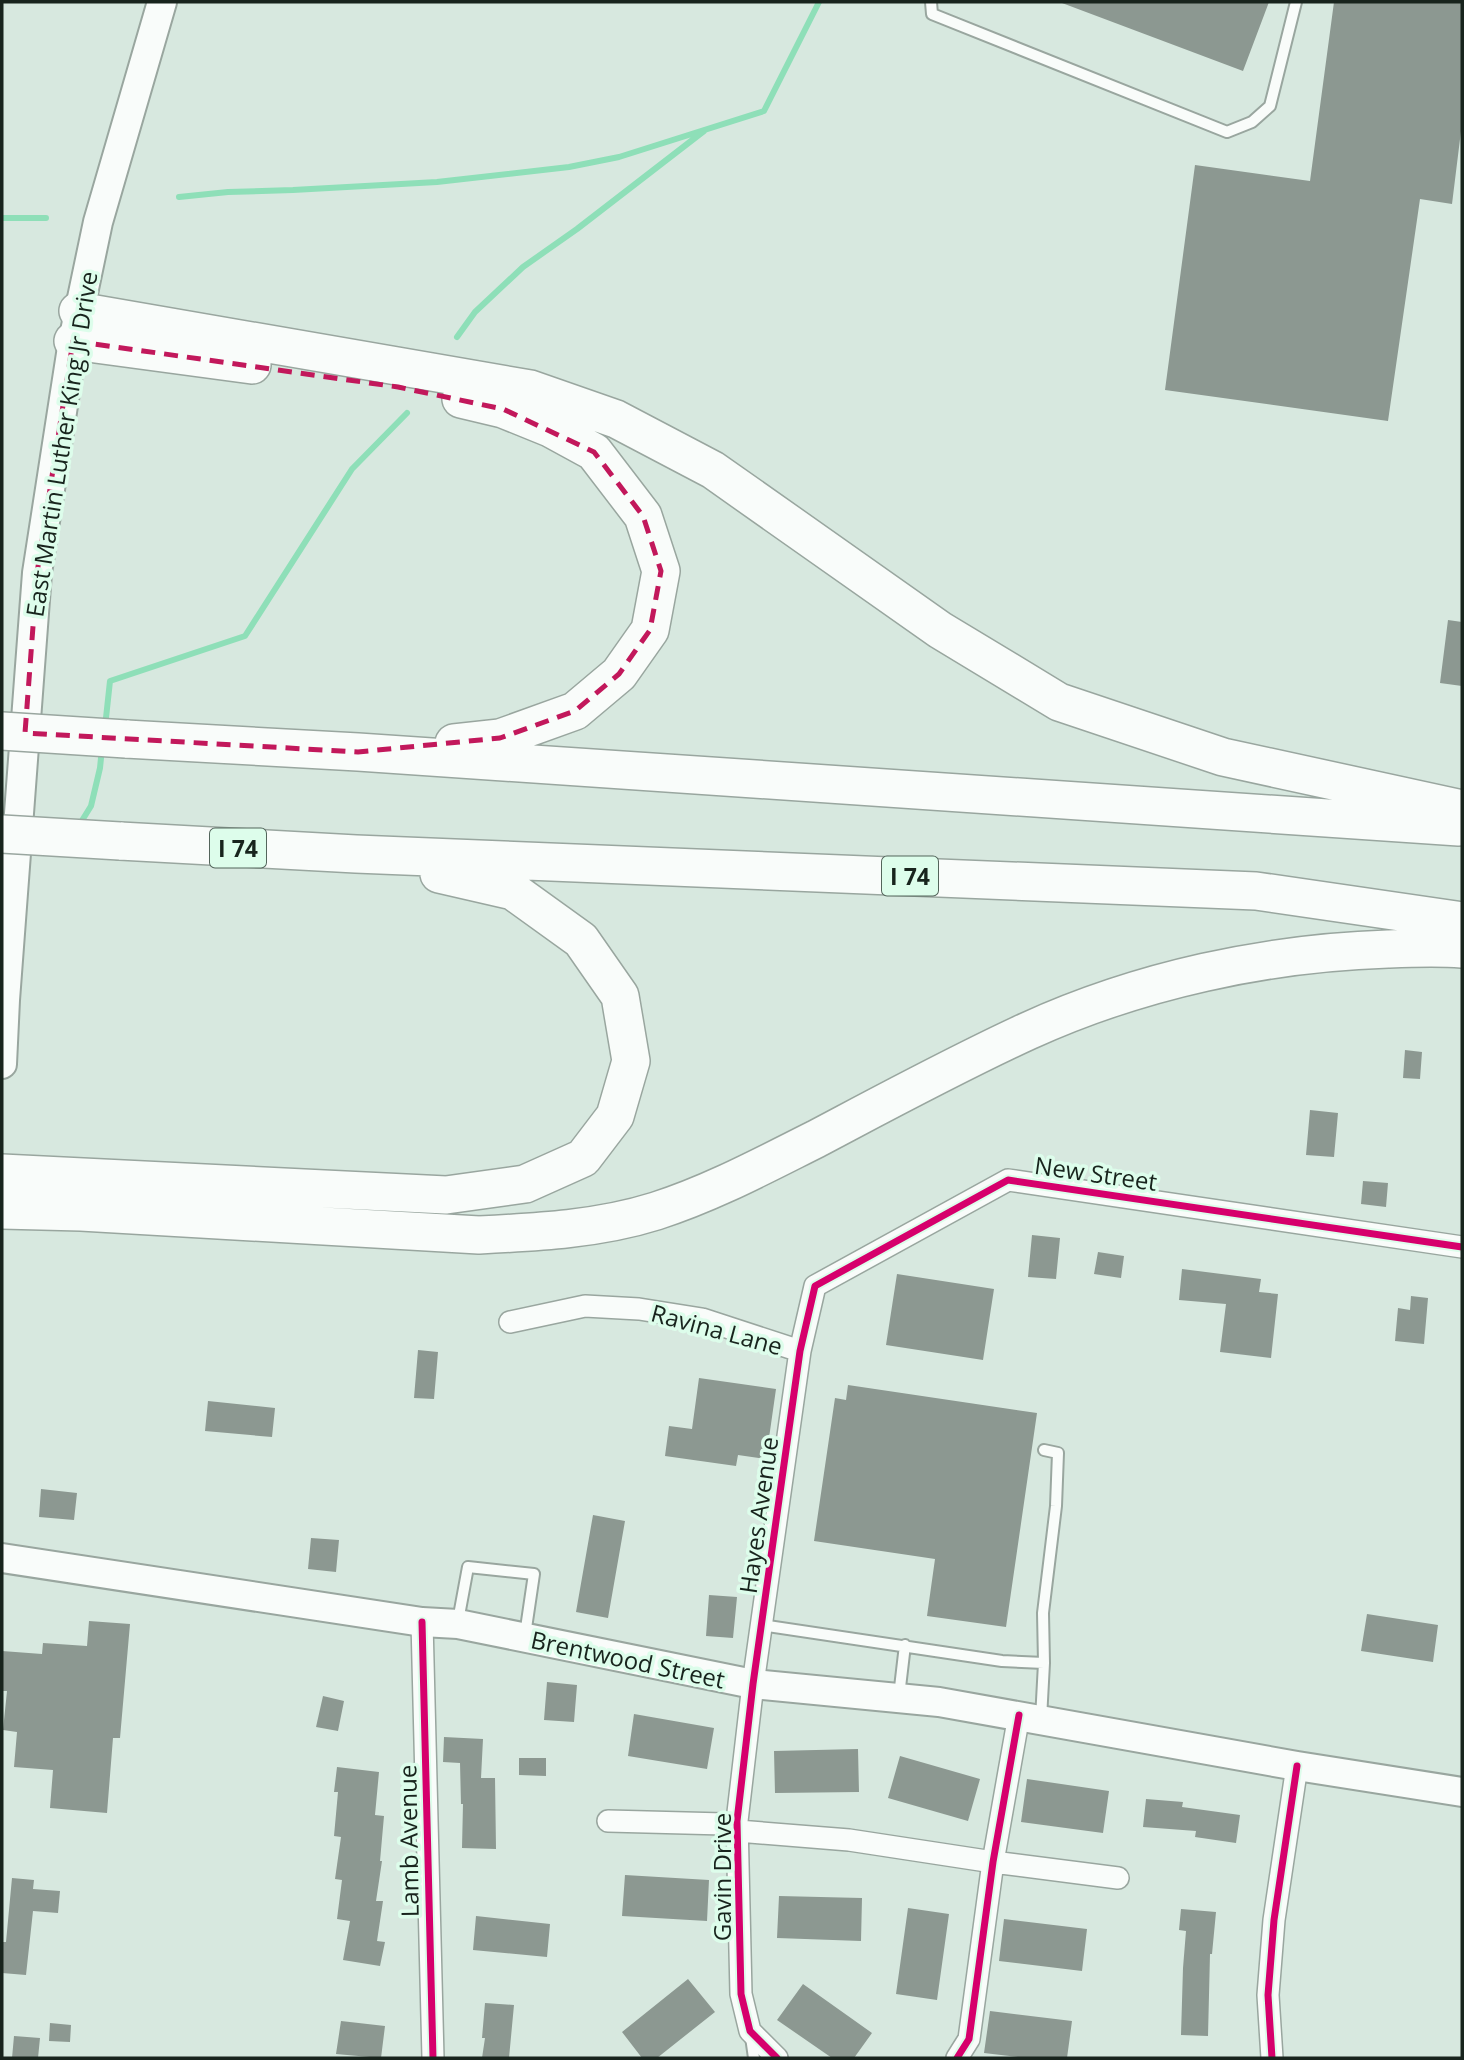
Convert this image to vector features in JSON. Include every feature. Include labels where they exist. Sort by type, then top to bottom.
[{"type":"highway","points":[[75,326],[243,363],[398,387],[503,409],[550,428],[594,452],[643,516],[661,571],[650,630],[619,674],[575,710],[500,738],[358,752]]},
{"type":"highway","points":[[75,326],[530,390],[616,419],[713,470],[940,630],[1059,702],[1223,757],[1462,809]]},
{"type":"highway","points":[[2,731],[358,752],[1462,828]]},
{"type":"highway","name":"I 74","points":[[2,834],[356,854],[1256,891],[1462,921]]},
{"type":"highway","points":[[2,1172],[446,1195],[525,1184],[583,1158],[615,1116],[631,1061],[620,996],[581,940],[513,891],[356,854]]},
{"type":"highway","points":[[2,1210],[479,1235],[538,1233],[603,1224],[657,1210],[712,1190],[957,1065],[1031,1030],[1102,1003],[1175,980],[1292,956],[1363,950],[1462,948]]},
{"type":"main road","name":"East Martin Luther King Jr Drive","points":[[2,1064],[37,573],[75,326],[98,222],[162,2]]},
{"type":"main road","name":"Brentwood Street","points":[[2,1558],[422,1622],[458,1624],[753,1684],[939,1702],[1297,1766],[1462,1792]]},
{"type":"street","name":"New Street","points":[[800,1351],[814,1286],[1008,1180],[1462,1247]]},
{"type":"street","name":"Ravina Lane","points":[[510,1322],[585,1306],[639,1309],[702,1319],[800,1351]]},
{"type":"street","name":"Hayes Avenue","points":[[753,1684],[800,1351]]},
{"type":"street","name":"Lamb Avenue","points":[[422,1622],[433,2058]]},
{"type":"street","name":"Gavin Drive","points":[[750,2031],[741,1994],[737,1821],[753,1684]]},
{"type":"street","points":[[957,2058],[969,2039],[993,1862],[1030,1717]]},
{"type":"street","points":[[1272,2058],[1268,1995],[1274,1920],[1297,1766]]},
{"type":"street","points":[[608,1821],[724,1824],[738,1831],[849,1840],[1118,1878]]},
{"type":"street","points":[[750,2031],[777,2058]]},
{"type":"lane","points":[[931,2],[932,14],[1227,132],[1251,122],[1270,106],[1296,2]]},
{"type":"lane","points":[[1030,1717],[1044,1663],[1043,1608],[1053,1530],[1058,1452],[1044,1450]]},
{"type":"lane","points":[[458,1624],[468,1567],[534,1574],[524,1638]]},
{"type":"lane","points":[[761,1625],[1002,1661],[1044,1663]]},
{"type":"lane","points":[[899,1698],[905,1645]]},
{"type":"lane","points":[[750,2031],[754,2058]]},
{"type":"highlighted area","points":[[73,341],[398,387],[503,409],[594,452],[643,516],[661,571],[650,630],[619,674],[575,711],[500,738],[358,752],[25,733],[37,573]]},
{"type":"building","points":[[1062,2],[1269,2],[1243,71]]},
{"type":"building","points":[[1334,2],[1462,2],[1462,123],[1452,204],[1420,199],[1388,421],[1165,390],[1195,165],[1310,181]]},
{"type":"building","points":[[1448,620],[1462,622],[1462,686],[1440,683]]},
{"type":"building","points":[[1405,1050],[1422,1052],[1420,1079],[1403,1078]]},
{"type":"building","points":[[1310,1110],[1338,1113],[1334,1157],[1306,1155]]},
{"type":"building","points":[[1363,1181],[1388,1183],[1386,1207],[1361,1204]]},
{"type":"building","points":[[1032,1235],[1060,1238],[1056,1279],[1028,1277]]},
{"type":"building","points":[[1098,1252],[1124,1256],[1121,1278],[1094,1274]]},
{"type":"building","points":[[1182,1269],[1261,1279],[1259,1292],[1278,1294],[1271,1358],[1220,1352],[1226,1304],[1179,1300]]},
{"type":"building","points":[[897,1274],[994,1289],[983,1360],[886,1345]]},
{"type":"building","points":[[1411,1296],[1428,1298],[1424,1344],[1395,1341],[1398,1308],[1410,1310]]},
{"type":"building","points":[[418,1350],[438,1352],[434,1399],[414,1398]]},
{"type":"building","points":[[699,1378],[776,1389],[766,1459],[738,1455],[736,1466],[665,1456],[669,1426],[692,1429]]},
{"type":"building","points":[[848,1385],[1037,1413],[1006,1627],[927,1616],[935,1559],[814,1541],[835,1398],[846,1400]]},
{"type":"building","points":[[208,1401],[275,1408],[272,1437],[205,1431]]},
{"type":"building","points":[[41,1489],[77,1493],[74,1520],[39,1517]]},
{"type":"building","points":[[593,1515],[625,1521],[608,1618],[576,1612]]},
{"type":"building","points":[[311,1538],[339,1540],[336,1572],[308,1569]]},
{"type":"building","points":[[709,1595],[737,1597],[733,1638],[706,1636]]},
{"type":"building","points":[[1367,1614],[1438,1625],[1433,1662],[1361,1651]]},
{"type":"building","points":[[89,1621],[130,1624],[120,1738],[113,1738],[107,1813],[50,1808],[53,1770],[14,1767],[17,1732],[3,1730],[7,1691],[2,1691],[2,1651],[42,1654],[43,1643],[87,1646]]},
{"type":"building","points":[[547,1682],[577,1685],[574,1722],[544,1720]]},
{"type":"building","points":[[323,1696],[344,1701],[338,1731],[316,1727]]},
{"type":"building","points":[[634,1714],[714,1728],[707,1769],[628,1756]]},
{"type":"building","points":[[444,1737],[483,1739],[481,1778],[495,1778],[496,1849],[462,1848],[460,1763],[443,1762]]},
{"type":"building","points":[[858,1749],[859,1792],[775,1793],[774,1751]]},
{"type":"building","points":[[900,1756],[980,1779],[968,1821],[888,1798]]},
{"type":"building","points":[[519,1758],[546,1758],[546,1776],[519,1775]]},
{"type":"building","points":[[337,1767],[379,1772],[375,1815],[384,1816],[382,1861],[376,1901],[383,1901],[377,1941],[385,1942],[380,1966],[343,1960],[350,1921],[337,1919],[342,1880],[335,1879],[341,1837],[334,1836]]},
{"type":"building","points":[[1027,1779],[1109,1791],[1103,1833],[1021,1822]]},
{"type":"building","points":[[1146,1799],[1183,1802],[1182,1807],[1240,1815],[1236,1843],[1195,1837],[1196,1831],[1143,1827]]},
{"type":"building","points":[[625,1875],[709,1880],[707,1921],[622,1916]]},
{"type":"building","points":[[12,1878],[34,1880],[33,1889],[60,1891],[58,1913],[33,1911],[26,1975],[2,1973],[2,1942],[6,1942]]},
{"type":"building","points":[[779,1896],[862,1898],[861,1941],[777,1938]]},
{"type":"building","points":[[908,1908],[949,1914],[937,2000],[896,1994]]},
{"type":"building","points":[[1181,1909],[1216,1912],[1210,1954],[1208,2036],[1181,2035],[1186,1931],[1179,1930]]},
{"type":"building","points":[[476,1916],[550,1924],[547,1957],[473,1950]]},
{"type":"building","points":[[1004,1919],[1087,1929],[1082,1971],[999,1961]]},
{"type":"building","points":[[688,1979],[715,2012],[657,2058],[642,2058],[622,2032]]},
{"type":"building","points":[[803,1984],[872,2033],[854,2058],[832,2058],[777,2020]]},
{"type":"building","points":[[485,2003],[514,2005],[509,2058],[482,2058]]},
{"type":"building","points":[[990,2011],[1072,2021],[1067,2058],[1026,2058],[984,2053]]},
{"type":"building","points":[[341,2021],[385,2026],[381,2058],[336,2054]]},
{"type":"building","points":[[50,2023],[71,2025],[70,2042],[49,2041]]},
{"type":"building","points":[[14,2036],[40,2038],[38,2058],[12,2058]]},
{"type":"waterway","points":[[179,197],[228,192],[437,182],[569,167],[619,157],[764,111],[819,2]]},
{"type":"waterway","points":[[457,337],[475,312],[523,267],[704,131]]},
{"type":"waterway","points":[[2,218],[46,218]]},
{"type":"waterway","points":[[105,727],[110,681],[245,636],[352,469],[407,413]]},
{"type":"waterway","points":[[78,827],[91,806],[102,748]]},
{"type":"cycle path","points":[[777,2058],[750,2031],[741,1994],[737,1821],[753,1684],[800,1351],[815,1286],[1008,1180],[1462,1247]]},
{"type":"cycle path","points":[[422,1622],[433,2058]]},
{"type":"cycle path","points":[[957,2058],[969,2039],[993,1862],[1019,1715]]},
{"type":"cycle path","points":[[1272,2058],[1268,1995],[1274,1920],[1297,1766]]}]
